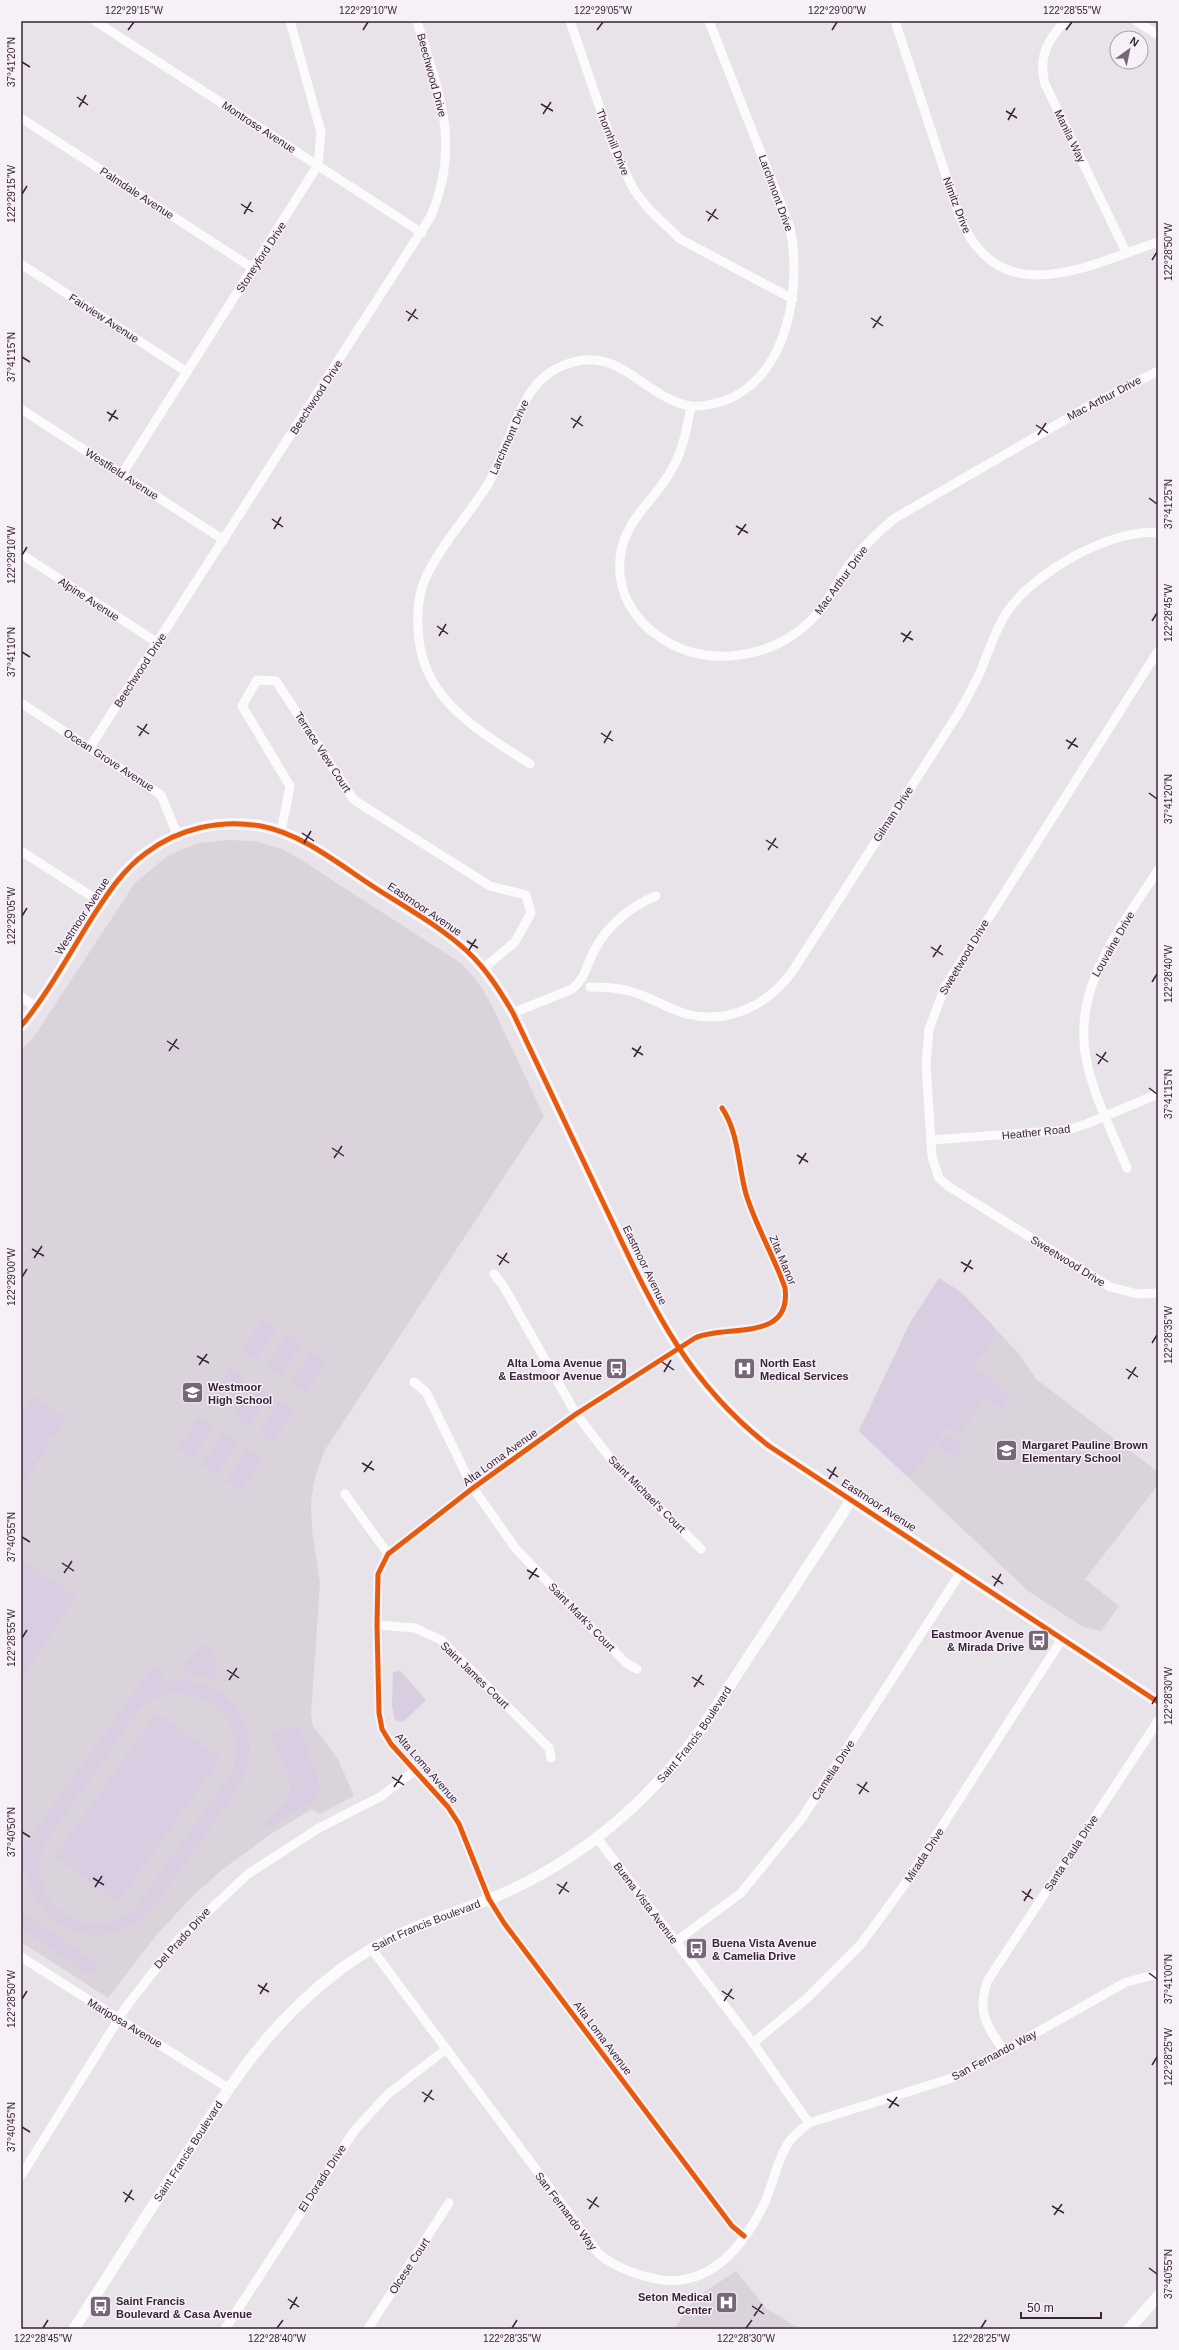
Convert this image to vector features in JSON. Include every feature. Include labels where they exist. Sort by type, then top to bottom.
[{"type":"street","name":"Montrose Avenue","points":[[95,21],[422,233]]},
{"type":"street","name":"Stoneyford Drive","points":[[122,474],[254,269],[318,165],[321,132],[290,21]]},
{"type":"street","name":"Beechwood Drive","points":[[90,747],[422,233],[438,200],[442,184],[447,134],[441,102],[417,21]]},
{"type":"street","name":"Thornhill Drive","points":[[570,21],[614,149],[634,190],[648,208],[680,239],[793,299]]},
{"type":"street","name":"Larchmont Drive","points":[[530,764],[459,715],[434,685],[421,652],[418,636],[419,601],[428,572],[468,516],[491,478],[509,441],[527,396],[534,385],[554,370],[581,361],[608,363],[636,376],[676,401],[691,406],[719,403],[736,395],[752,384],[777,347],[789,317],[793,299],[795,262],[790,227],[709,21]]},
{"type":"street","name":"Nimitz Drive","points":[[895,21],[959,215],[965,229],[984,254],[1010,271],[1028,275],[1046,276],[1063,273],[1158,242]]},
{"type":"street","name":"Manila Way","points":[[1065,21],[1044,50],[1042,60],[1043,78],[1126,252]]},
{"type":"street","points":[[1136,21],[1158,35]]},
{"type":"street","name":"Palmdale Avenue","points":[[21,118],[254,269]]},
{"type":"street","name":"Fairview Avenue","points":[[21,264],[187,372]]},
{"type":"street","name":"Mac Arthur Drive","points":[[691,406],[684,440],[672,469],[628,528],[623,542],[620,575],[629,604],[638,619],[667,642],[702,655],[740,655],[758,652],[777,645],[807,625],[829,597],[852,561],[879,532],[895,518],[1089,406],[1158,371]]},
{"type":"street","name":"Westfield Avenue","points":[[21,409],[224,540]]},
{"type":"street","name":"Gilman Drive","points":[[590,987],[626,990],[681,1012],[698,1016],[726,1015],[742,1012],[758,1004],[774,993],[794,969],[958,714],[980,672],[999,627],[1016,601],[1038,580],[1098,544],[1131,533],[1158,533]]},
{"type":"street","name":"Alpine Avenue","points":[[21,554],[158,643]]},
{"type":"street","name":"Sweetwood Drive","points":[[1158,651],[953,973],[938,1000],[929,1029],[927,1046],[931,1140],[934,1168],[939,1178],[948,1186],[1110,1287],[1138,1294],[1158,1293]]},
{"type":"street","name":"Terrace View Court","points":[[281,832],[290,786],[242,706],[257,680],[276,681],[354,800],[490,886],[526,895],[531,913],[515,942],[484,968]]},
{"type":"street","name":"Ocean Grove Avenue","points":[[21,702],[161,795],[168,806],[178,834]]},
{"type":"street","name":"Eastmoor Avenue","points":[[178,834],[209,826],[227,824],[263,827],[281,832],[312,847],[453,938],[484,968],[513,1013],[645,1290],[678,1348],[700,1380],[747,1429],[793,1462],[852,1499],[1158,1702]]},
{"type":"street","name":"Westmoor Avenue","points":[[21,1026],[113,885],[134,862],[160,843],[178,834]]},
{"type":"street","points":[[21,851],[102,903]]},
{"type":"street","name":"Louvaine Drive","points":[[1128,1168],[1093,1085],[1083,1044],[1083,1021],[1088,990],[1102,958],[1158,870]]},
{"type":"street","points":[[513,1013],[572,989],[580,983],[595,949],[608,930],[628,912],[656,896]]},
{"type":"street","points":[[21,997],[35,1006]]},
{"type":"street","name":"Heather Road","points":[[931,1140],[1048,1132],[1086,1124],[1158,1094]]},
{"type":"street","name":"Zita Manor","points":[[678,1348],[704,1334],[758,1329],[776,1319],[781,1313],[786,1300],[784,1283],[756,1222],[746,1193],[733,1130],[722,1108]]},
{"type":"street","name":"Saint Michael's Court","points":[[494,1274],[504,1287],[576,1414],[614,1463],[701,1549]]},
{"type":"street","name":"Alta Loma Avenue","points":[[678,1348],[576,1414],[473,1488],[388,1554],[378,1574],[377,1625],[379,1713],[382,1729],[391,1744],[414,1771],[448,1806],[459,1824],[489,1899],[504,1924],[732,2226],[744,2236]]},
{"type":"street","name":"Saint Mark's Court","points":[[414,1382],[426,1392],[473,1488],[516,1549],[626,1663],[637,1669]]},
{"type":"street","points":[[345,1494],[388,1554]]},
{"type":"street","name":"Saint Francis Boulevard","points":[[75,2329],[228,2088],[248,2060],[292,2010],[341,1968],[371,1948],[432,1919],[489,1899],[544,1874],[598,1838],[640,1802],[681,1756],[852,1499]]},
{"type":"street","name":"Camelia Drive","points":[[675,1942],[741,1893],[802,1818],[961,1572]]},
{"type":"street","name":"Saint James Court","points":[[377,1625],[416,1628],[441,1640],[549,1748],[551,1758]]},
{"type":"street","name":"Mirada Drive","points":[[753,2043],[806,1999],[861,1944],[905,1884],[1062,1639]]},
{"type":"street","name":"Santa Paula Drive","points":[[1004,2051],[988,2027],[982,2009],[982,1995],[988,1980],[1158,1721]]},
{"type":"street","name":"Del Prado Drive","points":[[21,2176],[118,2019],[138,1990],[178,1940],[243,1878],[319,1828],[380,1797],[414,1771]]},
{"type":"street","name":"Buena Vista Avenue","points":[[598,1838],[675,1942],[753,2043],[809,2123]]},
{"type":"street","name":"San Fernando Way","points":[[371,1948],[591,2246],[610,2264],[659,2279],[690,2279],[716,2267],[744,2236],[763,2206],[792,2137],[809,2123],[952,2078],[1004,2051],[1126,1982],[1158,1974]]},
{"type":"street","name":"Mariposa Avenue","points":[[21,1958],[228,2088]]},
{"type":"street","name":"El Dorado Drive","points":[[225,2329],[354,2130],[388,2094],[445,2050]]},
{"type":"street","name":"Olcese Court","points":[[368,2329],[449,2203]]},
{"type":"street","points":[[1129,2329],[1158,2296]]},
{"type":"shaded area","name":"Westmoor High School","points":[[227,840],[255,841],[282,849],[462,964],[480,985],[491,1004],[544,1116],[325,1450],[315,1477],[311,1501],[312,1530],[320,1583],[311,1714],[313,1726],[338,1759],[354,1796],[320,1814],[312,1809],[271,1834],[223,1869],[194,1895],[158,1933],[108,1998],[21,1942],[21,1050],[33,1038],[135,883],[166,857],[183,849],[200,843]]},
{"type":"shaded area","name":"Margaret Pauline Brown Elementary School","points":[[939,1278],[962,1293],[1020,1355],[1036,1379],[1158,1472],[1158,1485],[1085,1579],[1119,1606],[1101,1631],[1083,1627],[1028,1591],[859,1431],[910,1323]]},
{"type":"shaded area","points":[[939,1278],[962,1293],[996,1329],[988,1347],[974,1365],[1010,1396],[1003,1410],[987,1398],[959,1434],[949,1427],[909,1478],[859,1431],[910,1323]]},
{"type":"shaded area","points":[[263,1319],[277,1328],[256,1360],[242,1351]]},
{"type":"shaded area","points":[[287,1334],[302,1344],[281,1376],[266,1367]]},
{"type":"shaded area","points":[[311,1351],[326,1360],[306,1392],[291,1382]]},
{"type":"shaded area","points":[[230,1368],[245,1378],[224,1410],[209,1400]]},
{"type":"shaded area","points":[[255,1384],[270,1394],[249,1426],[234,1416]]},
{"type":"shaded area","points":[[32,1396],[67,1418],[53,1438],[21,1418],[21,1413]]},
{"type":"shaded area","points":[[279,1400],[294,1410],[273,1442],[259,1432]]},
{"type":"shaded area","points":[[198,1417],[213,1427],[192,1459],[178,1449]]},
{"type":"shaded area","points":[[21,1419],[52,1440],[39,1460],[21,1449]]},
{"type":"shaded area","points":[[223,1433],[237,1443],[217,1475],[202,1465]]},
{"type":"shaded area","points":[[948,1435],[963,1447],[954,1459],[938,1446]]},
{"type":"shaded area","points":[[247,1449],[262,1459],[241,1491],[226,1481]]},
{"type":"shaded area","points":[[21,1450],[38,1462],[25,1482],[21,1480]]},
{"type":"shaded area","points":[[21,1560],[76,1596],[21,1681]]},
{"type":"shaded area","points":[[206,1643],[216,1661],[216,1680],[186,1673],[184,1665]]},
{"type":"shaded area","points":[[153,1665],[164,1673],[158,1683],[175,1680],[191,1681],[207,1686],[221,1694],[233,1704],[242,1718],[248,1733],[250,1750],[247,1766],[240,1785],[153,1908],[134,1924],[115,1933],[95,1935],[75,1932],[58,1923],[43,1909],[32,1890],[26,1867],[21,1872],[21,1850]],"holes":[[[171,1694],[188,1695],[203,1699],[215,1706],[225,1716],[232,1729],[235,1743],[235,1758],[230,1775],[136,1907],[117,1919],[98,1923],[79,1921],[63,1913],[51,1900],[43,1883],[41,1864],[46,1842],[139,1710],[153,1699]]]},
{"type":"shaded area","points":[[400,1671],[426,1700],[403,1722],[395,1720],[392,1706],[393,1672]]},
{"type":"shaded area","points":[[157,1713],[221,1758],[118,1902],[54,1856]]},
{"type":"shaded area","points":[[300,1727],[319,1783],[319,1791],[314,1799],[268,1828],[263,1823],[286,1801],[290,1793],[288,1776],[275,1748],[270,1731]]},
{"type":"shaded area","points":[[21,1910],[98,1964],[94,1971],[84,1973],[21,1927]]},
{"type":"shaded area","name":"Seton Medical Center","points":[[736,2271],[766,2308],[800,2329],[674,2329],[694,2299]]},
{"type":"cycle path","points":[[21,1026],[50,986],[112,888],[138,859],[159,844],[186,832],[216,825],[231,824],[261,826],[277,830],[307,843],[447,934],[475,959],[493,981],[513,1013],[651,1300],[669,1332],[689,1362],[712,1392],[738,1419],[769,1446],[1158,1702]]},
{"type":"cycle path","points":[[722,1108],[732,1128],[743,1183],[750,1206],[785,1288],[784,1305],[778,1317],[768,1324],[754,1328],[708,1334],[695,1338],[576,1414],[473,1488],[388,1554],[378,1574],[377,1625],[379,1713],[382,1729],[391,1744],[448,1807],[459,1824],[489,1899],[504,1923],[732,2226],[744,2236]]},
{"type":"place","name":"Alta Loma Avenue & Eastmoor Avenue","points":[[617,1369]]},
{"type":"place","name":"North East Medical Services","points":[[745,1369]]},
{"type":"place","name":"Westmoor High School","points":[[192,1393]]},
{"type":"place","name":"Margaret Pauline Brown Elementary School","points":[[1006,1451]]},
{"type":"place","name":"Eastmoor Avenue & Mirada Drive","points":[[1039,1640]]},
{"type":"place","name":"Buena Vista Avenue & Camelia Drive","points":[[696,1949]]},
{"type":"place","name":"Seton Medical Center","points":[[727,2303]]},
{"type":"place","name":"Saint Francis Boulevard & Casa Avenue","points":[[100,2307]]}]
